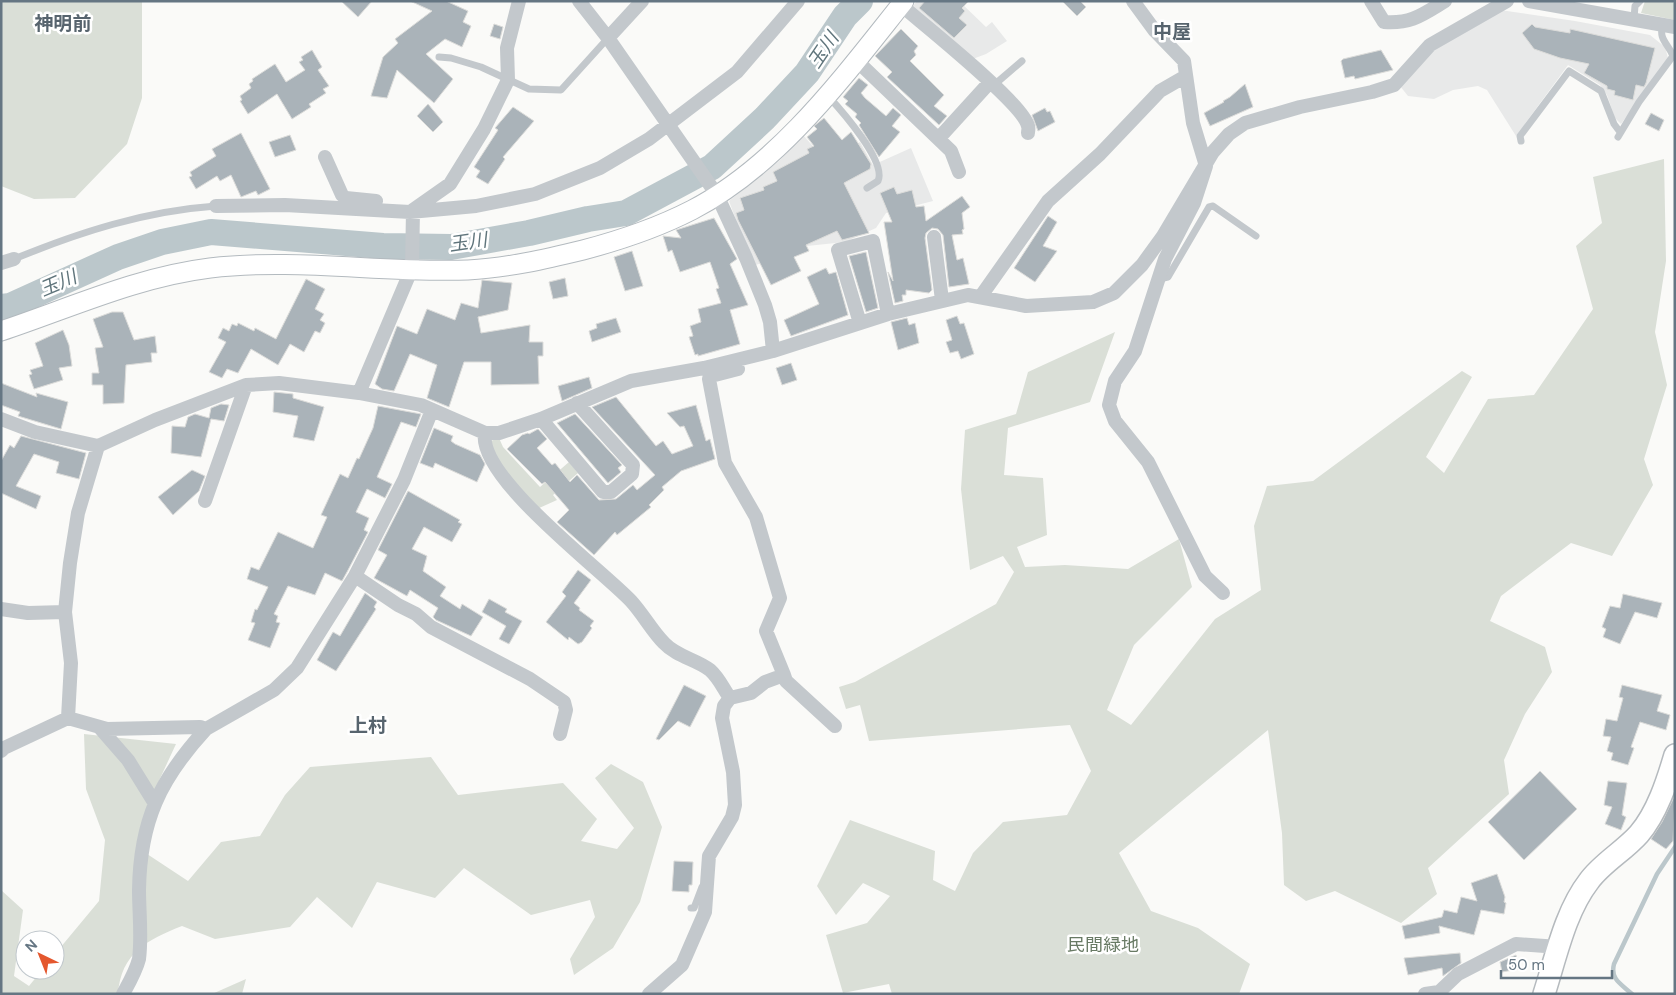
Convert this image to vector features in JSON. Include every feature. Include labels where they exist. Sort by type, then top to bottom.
[{"type":"main road","points":[[1544,994],[1559,946],[1577,900],[1589,881],[1639,834],[1651,816],[1663,790],[1675,755]]},
{"type":"street","points":[[413,214],[458,173],[484,129],[508,80],[507,48],[519,1]]},
{"type":"street","points":[[579,1],[608,38],[714,192],[746,258],[765,305],[770,322],[773,351]]},
{"type":"street","points":[[608,38],[642,1]]},
{"type":"street","points":[[216,206],[285,205],[413,214],[476,206],[535,194],[600,168],[670,128],[737,72],[798,1]]},
{"type":"street","points":[[1132,1],[1155,31],[1184,61],[1193,123],[1206,166],[1194,203],[1173,241],[1135,351],[1115,381],[1109,405],[1116,421],[1148,462],[1205,576],[1223,593]]},
{"type":"street","points":[[1371,1],[1384,22],[1400,23],[1419,16],[1445,1]]},
{"type":"street","points":[[1,419],[36,432],[98,446],[155,420],[246,385],[279,383],[394,398],[432,410],[485,433],[499,433],[541,419],[631,381],[751,357],[888,314],[942,300],[968,295],[1026,306],[1093,302],[1114,293],[1142,265],[1163,236],[1213,152],[1229,134],[1245,123],[1300,107],[1372,92],[1394,85],[1430,45],[1507,1]]},
{"type":"street","points":[[1529,1],[1634,18],[1669,26]]},
{"type":"street","points":[[1,331],[125,287],[160,277],[208,268],[276,264],[412,264],[469,270],[556,257],[645,232],[692,210],[714,192],[777,148],[826,95],[902,3],[992,83],[1018,109],[1028,126],[1028,133]]},
{"type":"street","points":[[856,60],[939,138],[950,151],[959,172]]},
{"type":"street","points":[[981,296],[1048,201],[1100,154],[1160,91],[1186,76]]},
{"type":"street","points":[[939,138],[992,83]]},
{"type":"street","points":[[325,157],[340,192],[346,198],[408,203],[413,214],[412,264],[359,393]]},
{"type":"street","points":[[934,237],[942,300]]},
{"type":"street","points":[[860,324],[838,250],[873,241],[888,314]]},
{"type":"street","points":[[751,357],[751,364],[711,376],[709,379],[725,463],[756,517],[780,598],[766,631],[786,681],[836,726]]},
{"type":"street","points":[[205,501],[246,385]]},
{"type":"street","points":[[541,419],[603,492],[611,492],[632,474],[633,465],[577,403]]},
{"type":"street","points":[[123,994],[139,958],[141,857],[154,802],[188,748],[206,729],[274,690],[286,680],[321,631],[356,576],[404,480],[432,410]]},
{"type":"street","points":[[485,433],[484,438],[491,461],[544,522],[632,602],[669,648],[713,673],[730,698]]},
{"type":"street","points":[[68,718],[71,663],[65,612],[78,513],[98,446]]},
{"type":"street","points":[[356,576],[398,605],[416,614],[431,627],[530,679],[564,702],[566,710],[560,734]]},
{"type":"street","points":[[1,608],[28,613],[65,612]]},
{"type":"street","points":[[649,994],[682,965],[705,912],[712,850],[730,824],[735,805],[731,755],[722,718],[724,706],[730,698],[751,693],[765,682],[784,675]]},
{"type":"street","points":[[1,751],[68,718],[100,728],[200,727],[206,729]]},
{"type":"street","points":[[100,728],[128,760],[154,802]]},
{"type":"street","points":[[1424,994],[1439,992],[1458,974],[1516,944],[1559,946]]},
{"type":"lane","points":[[1634,18],[1635,6],[1640,1]]},
{"type":"lane","points":[[1521,141],[1520,136],[1569,71],[1601,91],[1619,134],[1674,56],[1671,48],[1663,41],[1661,34],[1669,26]]},
{"type":"lane","points":[[439,57],[451,58],[481,67],[529,89],[561,90],[608,38]]},
{"type":"lane","points":[[992,83],[1022,61]]},
{"type":"lane","points":[[826,95],[856,128],[879,170],[878,181],[867,188]]},
{"type":"lane","points":[[8,261],[74,234],[132,218],[179,208],[216,206]]},
{"type":"lane","points":[[1159,279],[1168,278],[1209,207],[1213,206],[1256,236]]},
{"type":"lane","points":[[691,908],[694,908],[704,885],[707,884]]},
{"type":"shaded area","points":[[917,1],[959,1],[986,27],[992,22],[1007,41],[986,54],[970,60],[912,7]]},
{"type":"shaded area","points":[[1500,10],[1650,35],[1665,47],[1668,58],[1621,124],[1615,118],[1607,95],[1600,85],[1568,65],[1516,136],[1487,90],[1478,86],[1453,90],[1434,99],[1408,96],[1400,86],[1432,49]]},
{"type":"shaded area","points":[[803,135],[827,162],[860,142],[873,165],[911,148],[933,201],[886,213],[876,228],[845,242],[807,246],[753,266],[729,201],[780,160]]},
{"type":"green space","points":[[1,1],[142,1],[142,98],[127,144],[75,198],[34,199],[1,186]]},
{"type":"green space","points":[[1645,1],[1672,1],[1675,4],[1675,20],[1641,13]]},
{"type":"green space","name":"民間緑地","points":[[1664,159],[1666,261],[1655,332],[1667,385],[1644,459],[1653,485],[1612,556],[1571,543],[1501,596],[1490,621],[1545,647],[1552,672],[1525,714],[1504,760],[1509,794],[1428,868],[1437,894],[1401,923],[1335,891],[1306,901],[1284,885],[1282,833],[1268,730],[1119,853],[1151,911],[1198,928],[1250,964],[1239,994],[892,994],[889,984],[843,993],[826,935],[867,923],[890,896],[863,883],[836,915],[817,886],[850,820],[935,851],[933,880],[955,891],[973,853],[1003,822],[1067,815],[1091,771],[1070,725],[869,741],[860,705],[846,709],[839,687],[855,682],[996,604],[1014,572],[1003,556],[970,570],[961,489],[965,430],[1016,414],[1028,372],[1115,332],[1090,402],[1008,428],[1004,475],[1043,478],[1047,535],[1017,547],[1025,567],[1065,565],[1128,569],[1179,539],[1192,587],[1134,645],[1107,710],[1131,725],[1215,619],[1261,590],[1254,526],[1267,486],[1313,481],[1462,371],[1472,377],[1426,457],[1444,473],[1488,399],[1534,395],[1593,309],[1576,246],[1602,223],[1593,177]]},
{"type":"green space","points":[[499,438],[503,447],[540,487],[569,462],[578,473],[553,495],[557,500],[537,509],[504,473],[488,442]]},
{"type":"green space","points":[[84,734],[176,744],[157,785],[138,848],[188,881],[221,842],[260,836],[285,795],[310,767],[431,757],[458,795],[563,783],[597,819],[581,841],[617,849],[634,828],[595,778],[611,764],[643,782],[662,827],[640,902],[613,948],[574,975],[570,959],[595,917],[590,900],[531,915],[464,868],[435,898],[377,882],[352,928],[317,897],[290,927],[215,939],[182,926],[147,943],[130,958],[120,980],[118,994],[1,994],[1,890],[23,910],[20,930],[15,930],[14,976],[15,980],[20,980],[29,986],[34,980],[65,980],[65,942],[99,901],[105,840],[86,789]]},
{"type":"green space","points":[[246,979],[242,994],[212,994]]},
{"type":"building","points":[[341,1],[372,1],[358,17]]},
{"type":"building","points":[[410,1],[446,1],[468,11],[463,22],[471,26],[462,47],[445,39],[426,54],[453,79],[434,103],[397,70],[387,98],[371,96],[383,57],[398,43],[395,39],[432,11]]},
{"type":"building","points":[[925,1],[969,1],[962,8],[965,11],[959,18],[967,25],[954,38],[919,8]]},
{"type":"building","points":[[1062,1],[1080,1],[1086,7],[1077,16]]},
{"type":"building","points":[[494,24],[503,27],[500,39],[490,36]]},
{"type":"building","points":[[1532,24],[1535,27],[1570,33],[1570,29],[1655,48],[1644,87],[1636,85],[1633,100],[1614,95],[1615,91],[1607,89],[1607,86],[1584,73],[1589,64],[1560,58],[1534,49],[1522,33]]},
{"type":"building","points":[[901,29],[918,46],[914,51],[916,55],[910,61],[944,95],[934,106],[947,116],[939,125],[887,77],[892,72],[875,56]]},
{"type":"building","points":[[312,50],[322,67],[318,70],[329,86],[323,89],[326,93],[309,104],[311,107],[292,119],[277,94],[248,114],[240,101],[242,100],[240,96],[251,88],[249,84],[253,81],[252,79],[275,64],[286,82],[305,70],[299,62],[303,60],[301,57]]},
{"type":"building","points":[[1381,50],[1393,70],[1355,79],[1354,76],[1345,78],[1341,61],[1343,59]]},
{"type":"building","points":[[859,78],[868,85],[861,93],[865,98],[886,116],[893,108],[901,115],[892,126],[900,132],[879,157],[859,125],[861,123],[855,117],[857,114],[845,104],[848,101],[843,97]]},
{"type":"building","points":[[1245,84],[1253,107],[1210,126],[1204,113],[1224,102]]},
{"type":"building","points":[[428,104],[443,122],[433,132],[417,116]]},
{"type":"building","points":[[513,107],[534,121],[503,157],[505,159],[488,184],[476,177],[480,171],[474,167],[498,130],[495,128]]},
{"type":"building","points":[[1045,108],[1047,112],[1050,111],[1055,122],[1038,131],[1032,115]]},
{"type":"building","points":[[1651,113],[1664,120],[1659,131],[1645,124]]},
{"type":"building","points":[[824,118],[842,140],[851,132],[871,164],[870,169],[844,183],[869,233],[842,240],[837,231],[806,245],[809,251],[794,257],[801,271],[771,285],[738,220],[736,213],[744,210],[740,198],[764,190],[763,187],[777,181],[773,172],[809,153],[807,149],[814,146],[807,137],[817,129],[814,126]]},
{"type":"building","points":[[241,133],[270,189],[258,195],[256,191],[241,197],[231,175],[220,181],[217,176],[196,189],[189,177],[192,176],[190,172],[216,156],[212,149]]},
{"type":"building","points":[[290,135],[296,150],[275,157],[269,142]]},
{"type":"building","points":[[894,187],[897,194],[912,190],[916,207],[924,206],[926,221],[962,196],[970,207],[962,213],[963,234],[952,235],[957,260],[963,258],[969,284],[949,287],[943,235],[938,229],[932,228],[926,233],[925,238],[932,290],[929,293],[906,290],[906,295],[902,295],[903,301],[895,303],[888,272],[893,281],[884,222],[892,222],[880,193]]},
{"type":"building","points":[[1048,216],[1057,222],[1043,246],[1057,251],[1035,282],[1014,268]]},
{"type":"building","points":[[714,218],[737,259],[730,264],[748,305],[730,310],[740,344],[698,356],[698,354],[695,355],[689,337],[693,336],[690,326],[701,322],[698,309],[721,303],[716,289],[719,288],[710,262],[680,272],[672,250],[668,252],[663,236],[681,238],[676,230]]},
{"type":"building","points":[[632,251],[643,286],[625,291],[614,257]]},
{"type":"building","points":[[866,252],[878,308],[866,312],[849,256]]},
{"type":"building","points":[[826,268],[829,274],[836,272],[848,315],[791,336],[784,320],[819,304],[807,277]]},
{"type":"building","points":[[565,278],[568,296],[553,299],[549,282]]},
{"type":"building","points":[[306,279],[325,289],[315,309],[324,314],[320,320],[325,323],[320,333],[315,331],[304,352],[290,344],[278,365],[251,349],[238,373],[227,369],[222,378],[209,372],[226,342],[218,338],[223,328],[229,331],[232,324],[237,326],[238,323],[254,331],[255,328],[276,339]]},
{"type":"building","points":[[482,280],[512,283],[508,310],[478,317],[481,333],[530,325],[529,342],[543,342],[543,356],[538,356],[539,384],[491,385],[491,362],[464,362],[449,407],[427,398],[437,365],[410,354],[394,391],[382,389],[375,384],[397,326],[417,334],[427,309],[455,320],[461,303],[478,308]]},
{"type":"building","points":[[112,312],[123,312],[134,340],[155,336],[157,353],[151,353],[152,362],[126,365],[124,403],[103,404],[103,385],[92,385],[92,373],[99,373],[95,348],[103,347],[93,319]]},
{"type":"building","points":[[957,316],[960,324],[964,323],[974,354],[961,359],[958,351],[950,353],[946,342],[952,340],[946,320]]},
{"type":"building","points":[[616,318],[621,332],[592,342],[589,331],[597,328],[596,324]]},
{"type":"building","points":[[907,318],[909,325],[915,323],[919,343],[898,350],[891,322]]},
{"type":"building","points":[[63,330],[69,345],[72,366],[59,368],[63,380],[34,389],[29,375],[32,374],[30,370],[43,366],[35,343]]},
{"type":"building","points":[[791,363],[797,380],[782,385],[776,368]]},
{"type":"building","points":[[589,377],[592,388],[562,401],[558,386]]},
{"type":"building","points":[[1,383],[37,397],[36,393],[68,402],[61,429],[18,416],[20,412],[1,405]]},
{"type":"building","points":[[274,392],[293,394],[293,398],[324,407],[314,441],[293,437],[298,416],[273,412]]},
{"type":"building","points":[[616,397],[656,446],[663,441],[672,454],[693,446],[684,426],[680,427],[667,413],[696,405],[706,441],[710,439],[715,459],[681,471],[662,487],[664,490],[649,505],[651,507],[617,535],[615,532],[594,555],[557,522],[569,510],[545,482],[542,484],[507,449],[522,435],[529,434],[538,429],[547,439],[537,448],[552,465],[555,463],[570,482],[577,475],[599,500],[616,499],[633,485],[637,490],[655,475],[592,407]]},
{"type":"building","points":[[221,404],[229,405],[224,421],[211,419],[201,457],[171,453],[172,426],[185,427],[188,417],[195,414],[209,418],[211,408]]},
{"type":"building","points":[[378,406],[421,414],[416,427],[401,422],[377,477],[392,484],[385,498],[367,489],[356,512],[369,518],[364,530],[368,532],[342,581],[325,573],[315,595],[288,586],[274,614],[278,616],[276,622],[280,623],[270,648],[248,640],[255,623],[251,622],[255,609],[257,610],[268,587],[247,579],[251,567],[259,570],[278,532],[313,548],[327,517],[321,515],[340,474],[348,478],[357,458],[359,459],[373,428]]},
{"type":"building","points":[[575,414],[622,465],[618,468],[621,472],[608,483],[557,423]]},
{"type":"building","points":[[434,428],[453,436],[451,441],[455,444],[480,455],[485,464],[477,482],[435,463],[433,468],[420,463]]},
{"type":"building","points":[[21,436],[86,453],[79,479],[56,473],[59,462],[34,454],[16,486],[41,496],[36,509],[1,493],[1,461],[10,445],[14,448]]},
{"type":"building","points":[[192,470],[205,476],[199,491],[173,515],[158,497]]},
{"type":"building","points":[[408,491],[460,520],[458,522],[462,524],[452,542],[424,527],[412,549],[427,556],[423,571],[446,587],[440,596],[460,609],[462,604],[483,617],[471,636],[436,620],[433,617],[438,608],[410,590],[407,596],[374,578],[387,555],[378,550]]},
{"type":"building","points":[[578,570],[591,580],[574,603],[580,608],[579,610],[594,621],[590,626],[592,628],[582,642],[578,644],[569,637],[568,640],[546,622],[566,596],[562,592]]},
{"type":"building","points":[[365,593],[377,602],[374,607],[376,609],[336,671],[317,660],[333,632],[340,636]]},
{"type":"building","points":[[1623,594],[1662,603],[1657,618],[1635,612],[1620,644],[1603,637],[1606,629],[1602,627],[1610,606],[1620,608]]},
{"type":"building","points":[[489,599],[507,609],[505,612],[522,621],[509,644],[499,639],[506,626],[482,612]]},
{"type":"building","points":[[684,685],[706,696],[690,727],[678,721],[659,740],[656,739]]},
{"type":"building","points":[[1622,685],[1662,695],[1657,711],[1670,715],[1666,730],[1640,722],[1631,747],[1634,748],[1628,765],[1611,760],[1613,753],[1607,751],[1611,737],[1603,736],[1606,719],[1617,721],[1623,698],[1619,697]]},
{"type":"building","points":[[1540,771],[1577,809],[1524,860],[1488,822]]},
{"type":"building","points":[[1608,781],[1627,783],[1622,815],[1626,817],[1621,830],[1605,824],[1612,807],[1604,805]]},
{"type":"building","points":[[1675,795],[1673,841],[1666,849],[1651,839],[1662,822]]},
{"type":"building","points":[[674,861],[693,862],[692,885],[689,885],[689,892],[672,891]]},
{"type":"building","points":[[1497,874],[1505,897],[1504,914],[1481,910],[1474,935],[1439,926],[1440,933],[1405,939],[1402,926],[1442,917],[1444,910],[1457,913],[1461,897],[1477,901],[1471,883]]},
{"type":"building","points":[[1460,953],[1461,963],[1443,976],[1442,968],[1408,975],[1404,958]]},
{"type":"building","points":[[1516,955],[1519,969],[1502,972],[1500,962]]},
{"type":"waterway","name":"玉川","points":[[1,307],[10,306],[118,257],[162,242],[211,232],[383,246],[451,247],[626,213],[712,167],[765,118],[807,73],[845,16],[860,1]]},
{"type":"waterway","points":[[1632,994],[1615,977],[1614,964],[1657,874],[1675,847]]},
{"type":"district","name":"神明前","points":[[63,23]]},
{"type":"district","name":"中屋","points":[[1172,31]]},
{"type":"district","name":"上村","points":[[368,725]]}]
